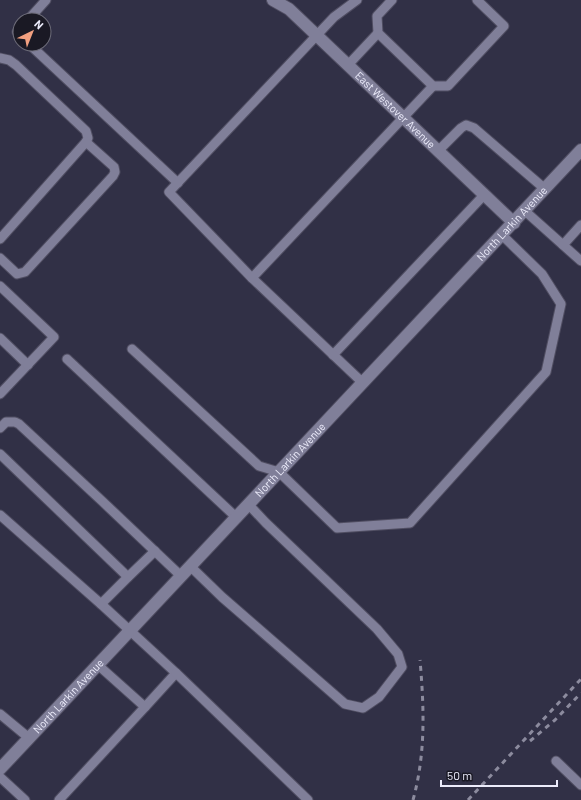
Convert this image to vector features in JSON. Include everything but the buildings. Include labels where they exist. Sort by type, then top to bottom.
[{"type":"street","name":"East Westover Avenue","points":[[273,0],[289,8],[514,223]]},
{"type":"street","name":"North Larkin Avenue","points":[[0,769],[581,150]]},
{"type":"lane","points":[[35,12],[46,0]]},
{"type":"lane","points":[[357,0],[334,17],[169,192],[252,278],[363,383]]},
{"type":"lane","points":[[392,0],[377,16],[378,33],[432,86],[448,86],[504,26],[477,0]]},
{"type":"lane","points":[[348,65],[378,33]]},
{"type":"lane","points":[[38,52],[178,183]]},
{"type":"lane","points":[[0,58],[9,60],[16,65],[86,131],[88,138],[0,239]]},
{"type":"lane","points":[[252,278],[432,86]]},
{"type":"lane","points":[[438,151],[461,128],[466,125],[474,128],[545,189]]},
{"type":"lane","points":[[0,258],[16,274],[25,272],[113,176],[115,172],[114,167],[86,142]]},
{"type":"lane","points":[[333,355],[484,195]]},
{"type":"lane","points":[[525,211],[581,261]]},
{"type":"lane","points":[[563,245],[581,225]]},
{"type":"lane","points":[[132,349],[259,466],[279,472],[337,528],[410,523],[546,372],[561,304],[542,274],[502,235]]},
{"type":"lane","points":[[0,286],[54,337],[0,394]]},
{"type":"lane","points":[[0,338],[28,365]]},
{"type":"lane","points":[[68,359],[237,518]]},
{"type":"lane","points":[[0,428],[6,422],[10,421],[19,424],[181,576]]},
{"type":"lane","points":[[0,454],[128,577]]},
{"type":"lane","points":[[190,566],[222,597],[345,704],[363,708],[379,697],[402,667],[398,654],[376,629],[249,504]]},
{"type":"lane","points":[[0,515],[101,604],[308,800]]},
{"type":"lane","points":[[101,604],[155,552]]},
{"type":"lane","points":[[98,665],[145,707]]},
{"type":"lane","points":[[59,800],[176,674]]},
{"type":"lane","points":[[0,714],[29,738]]},
{"type":"lane","points":[[556,761],[581,785]]},
{"type":"lane","points":[[0,777],[25,800]]},
{"type":"railway","points":[[413,800],[420,765],[423,730],[420,660]]},
{"type":"railway","points":[[468,800],[581,679]]},
{"type":"railway","points":[[530,741],[555,720],[581,693]]}]
